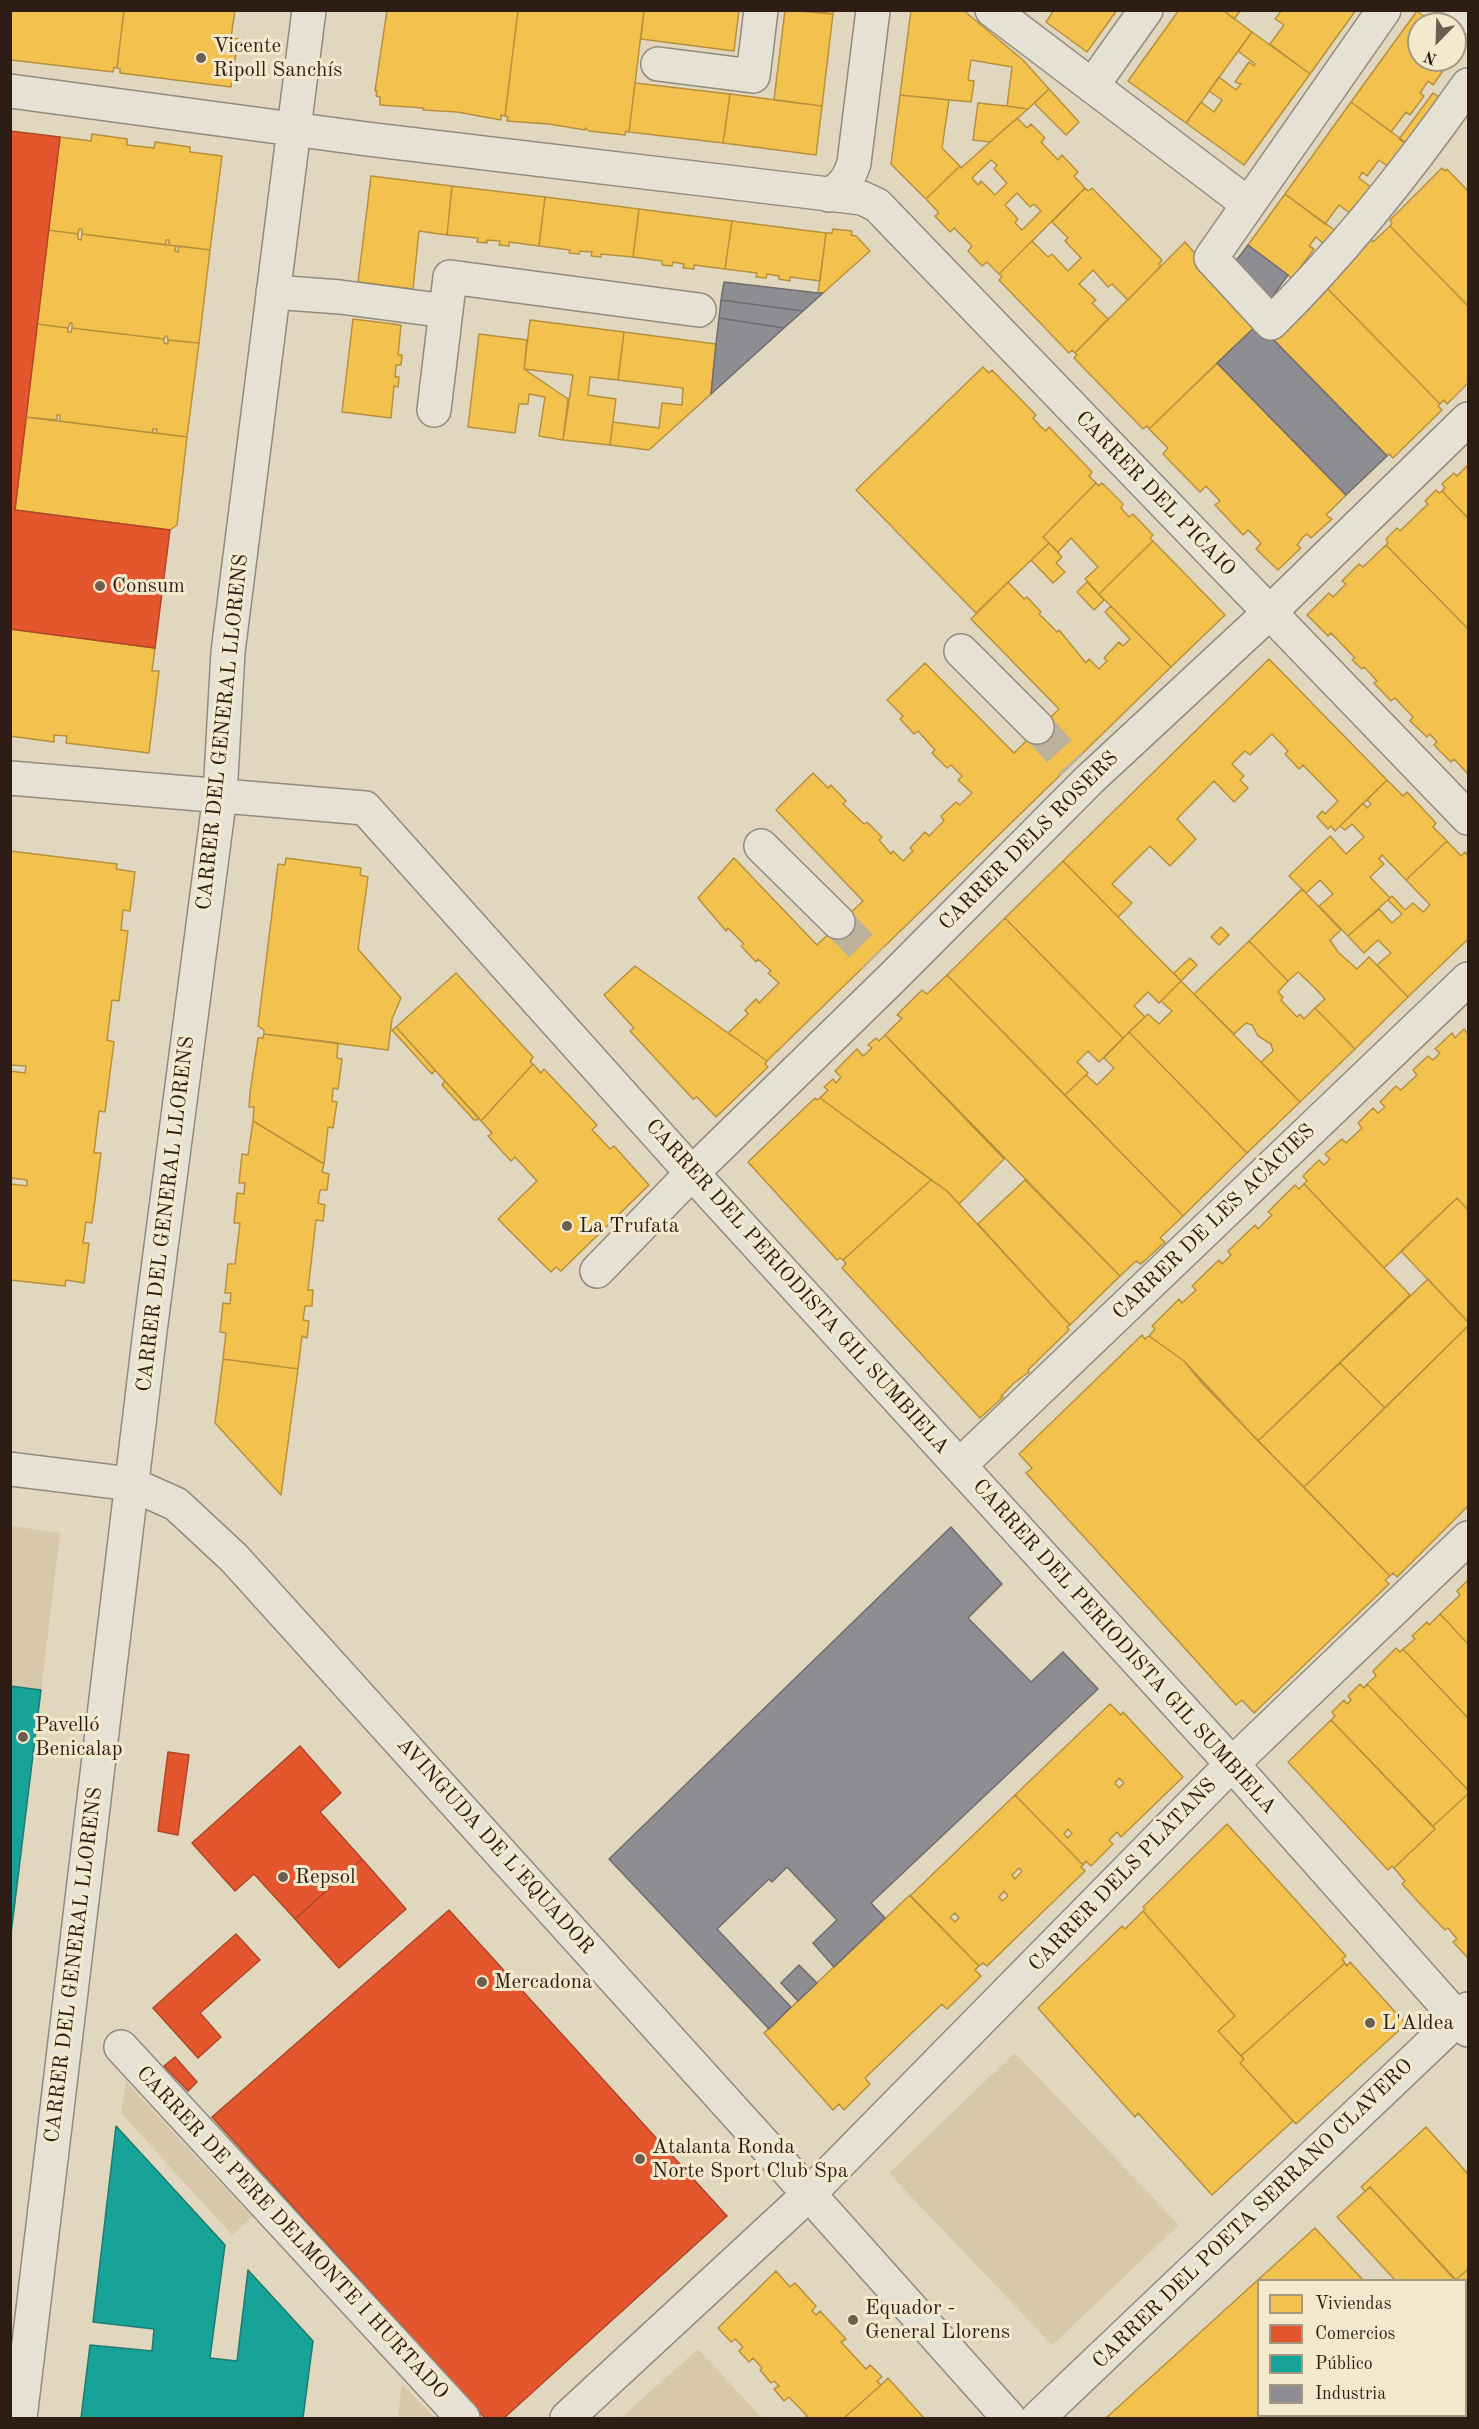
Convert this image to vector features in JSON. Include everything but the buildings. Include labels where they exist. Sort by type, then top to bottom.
[{"type":"street","name":"CARRER DEL GENERAL LLORENS","points":[[20,2418],[131,1484],[220,795],[228,652],[309,10]]},
{"type":"street","points":[[658,64],[753,76],[761,10]]},
{"type":"street","points":[[829,195],[841,188],[849,179],[854,163],[873,10]]},
{"type":"street","points":[[992,10],[1248,204]]},
{"type":"street","points":[[1092,86],[1146,10]]},
{"type":"street","points":[[1384,10],[1211,258],[1271,323],[1310,285],[1423,149],[1468,85]]},
{"type":"street","points":[[1460,10],[1468,17]]},
{"type":"street","name":"CARRER DEL PICAIO","points":[[10,91],[294,129],[862,198],[878,205],[1468,818]]},
{"type":"street","points":[[434,410],[450,278],[699,310]]},
{"type":"street","points":[[273,292],[340,297],[446,311]]},
{"type":"street","name":"CARRER DELS ROSERS","points":[[597,1271],[692,1173],[883,968],[1081,772],[1269,613],[1468,419]]},
{"type":"street","points":[[961,651],[1037,727]]},
{"type":"street","name":"CARRER DEL PERIODISTA GIL SUMBIELA","points":[[10,778],[364,808],[692,1173],[1465,2019]]},
{"type":"street","points":[[761,846],[838,922]]},
{"type":"street","name":"CARRER DE LES ACÀCIES","points":[[960,1465],[1468,979]]},
{"type":"street","name":"AVINGUDA DE L'EQUADOR","points":[[10,1469],[131,1484],[176,1504],[234,1558],[1009,2418]]},
{"type":"street","name":"CARRER DELS PLÀTANS","points":[[567,2418],[809,2194],[1232,1764],[1468,1538]]},
{"type":"street","name":"CARRER DEL POETA SERRANO CLAVERO","points":[[1038,2418],[1465,2019]]},
{"type":"street","name":"CARRER DE PERE DELMONTE I HURTADO","points":[[121,2047],[463,2418]]},
{"type":"shaded area","name":"Pavelló Benicalap","points":[[11,1526],[60,1533],[11,1942]]},
{"type":"shaded area","points":[[1015,2053],[1179,2225],[1052,2345],[889,2173]]},
{"type":"shaded area","points":[[126,2082],[252,2217],[232,2235],[121,2113]]},
{"type":"shaded area","points":[[698,2349],[762,2418],[621,2418]]},
{"type":"shaded area","points":[[402,2384],[435,2418],[398,2418]]},
{"type":"tunnel","points":[[1037,727],[1072,765]]},
{"type":"tunnel","points":[[838,922],[873,958]]},
{"type":"place","name":"Vicente Ripoll Sanchís","points":[[201,58]]},
{"type":"place","name":"Consum","points":[[100,586]]},
{"type":"place","name":"La Trufata","points":[[567,1226]]},
{"type":"place","name":"Pavelló Benicalap","points":[[23,1737]]},
{"type":"place","name":"Repsol","points":[[283,1877]]},
{"type":"place","name":"Mercadona","points":[[482,1982]]},
{"type":"place","name":"L'Aldea","points":[[1370,2023]]},
{"type":"place","name":"Atalanta Ronda Norte Sport Club Spa","points":[[640,2159]]},
{"type":"place","name":"Equador - General Llorens","points":[[853,2320]]}]
